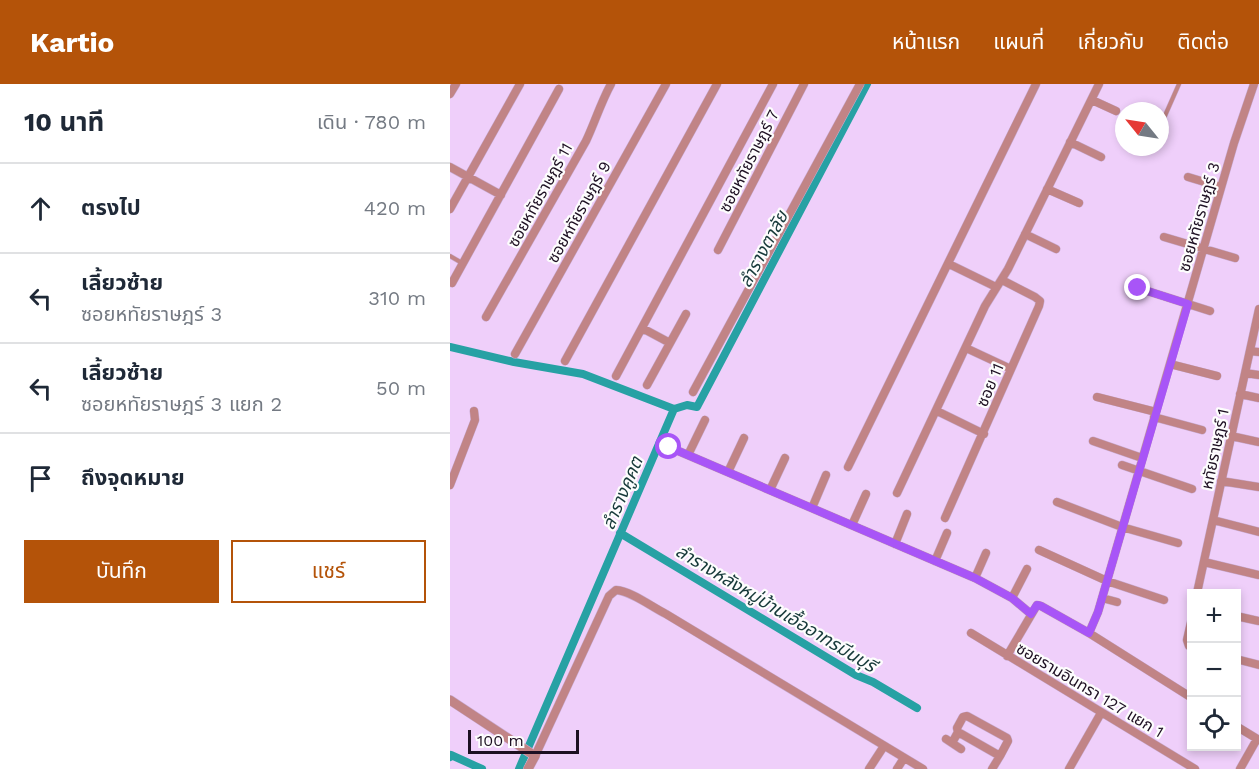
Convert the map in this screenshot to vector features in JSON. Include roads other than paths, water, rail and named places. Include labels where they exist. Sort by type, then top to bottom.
[{"type":"street","points":[[450,94],[456,84]]},
{"type":"street","points":[[450,209],[520,84]]},
{"type":"street","name":"ซอยหทัยราษฎร์ 11","points":[[486,317],[586,141],[598,115],[602,99],[611,84]]},
{"type":"street","name":"ซอยหทัยราษฎร์ 9","points":[[515,354],[666,84]]},
{"type":"street","points":[[565,362],[717,84]]},
{"type":"street","points":[[616,376],[773,84]]},
{"type":"street","name":"ซอยหทัยราษฎร์ 7","points":[[718,250],[804,84]]},
{"type":"street","points":[[693,392],[860,84]]},
{"type":"street","points":[[848,467],[1036,84]]},
{"type":"street","points":[[897,493],[985,306],[1002,280],[1099,84]]},
{"type":"street","name":"ซอยหทัยราษฎร์ 3","points":[[1089,633],[1102,598],[1234,143],[1254,84]]},
{"type":"street","points":[[452,283],[559,89]]},
{"type":"street","points":[[1092,100],[1115,111]]},
{"type":"street","points":[[1070,142],[1101,157]]},
{"type":"street","points":[[450,167],[501,195]]},
{"type":"street","points":[[1188,177],[1221,187]]},
{"type":"street","points":[[1047,189],[1079,203]]},
{"type":"street","points":[[1025,234],[1056,249]]},
{"type":"street","points":[[1164,237],[1234,258]]},
{"type":"street","points":[[949,264],[996,287]]},
{"type":"street","name":"ซอย 11","points":[[945,518],[1039,306],[1040,301],[1035,297],[1002,280]]},
{"type":"street","points":[[1138,288],[1210,311]]},
{"type":"street","name":"หทัยราษฎร์ 1","points":[[1198,589],[1259,309]]},
{"type":"street","points":[[647,385],[686,314]]},
{"type":"street","points":[[642,328],[670,343]]},
{"type":"street","points":[[966,348],[1011,369]]},
{"type":"street","points":[[1250,351],[1259,352]]},
{"type":"street","points":[[1170,364],[1217,376]]},
{"type":"street","points":[[1245,372],[1259,375]]},
{"type":"street","points":[[1240,394],[1259,398]]},
{"type":"street","points":[[1097,397],[1202,430]]},
{"type":"street","points":[[450,485],[475,420],[474,411]]},
{"type":"street","points":[[937,411],[984,434]]},
{"type":"street","points":[[688,455],[705,420]]},
{"type":"street","points":[[1231,436],[1259,442]]},
{"type":"street","points":[[729,472],[744,438]]},
{"type":"street","points":[[1094,441],[1142,458]]},
{"type":"street","points":[[669,447],[975,578],[1012,598],[1031,614]]},
{"type":"street","points":[[770,490],[785,458]]},
{"type":"street","points":[[1122,465],[1192,489]]},
{"type":"street","points":[[812,508],[826,475]]},
{"type":"street","points":[[1221,481],[1259,487]]},
{"type":"street","points":[[852,525],[866,494]]},
{"type":"street","points":[[1057,502],[1122,527],[1178,543]]},
{"type":"street","points":[[895,544],[907,514]]},
{"type":"street","points":[[1213,520],[1259,532]]},
{"type":"street","points":[[935,561],[946,533]]},
{"type":"street","points":[[1039,550],[1107,581],[1164,600]]},
{"type":"street","points":[[975,578],[986,553]]},
{"type":"street","points":[[1203,562],[1259,575]]},
{"type":"street","points":[[1012,598],[1027,569]]},
{"type":"street","points":[[528,769],[528,752],[609,596],[616,590],[622,590],[666,614],[922,769]]},
{"type":"street","points":[[1102,598],[1116,602]]},
{"type":"street","points":[[1007,656],[1037,605],[1089,633],[1189,697]]},
{"type":"street","points":[[1241,617],[1259,621]]},
{"type":"street","name":"ซอยรามอินทรา 127 แยก 1","points":[[971,633],[1195,769]]},
{"type":"street","points":[[1241,660],[1259,664]]},
{"type":"street","points":[[450,700],[528,752]]},
{"type":"street","points":[[1069,769],[1101,713]]},
{"type":"street","points":[[961,749],[949,741],[958,732],[957,728],[963,717],[967,716],[1007,738],[1007,744],[992,769]]},
{"type":"street","points":[[1240,769],[1258,740],[1241,729]]},
{"type":"street","points":[[958,732],[1000,756]]},
{"type":"street","points":[[869,769],[884,746]]},
{"type":"street","points":[[897,769],[904,758]]},
{"type":"lane","points":[[1169,107],[1179,84]]},
{"type":"lane","points":[[450,256],[463,263]]},
{"type":"waterway","name":"ลำรางตาลัย","points":[[674,409],[687,405],[697,407],[867,84]]},
{"type":"waterway","name":"ลำรางคูคต","points":[[450,347],[514,362],[583,374],[674,409],[519,769]]},
{"type":"waterway","name":"ลำรางหลังหมู่บ้านเอื้ออาทรมีนบุรี","points":[[620,533],[856,675],[873,682],[917,708]]},
{"type":"waterway","name":"ลำรางคูคต","points":[[450,757],[451,755],[482,769]]}]
